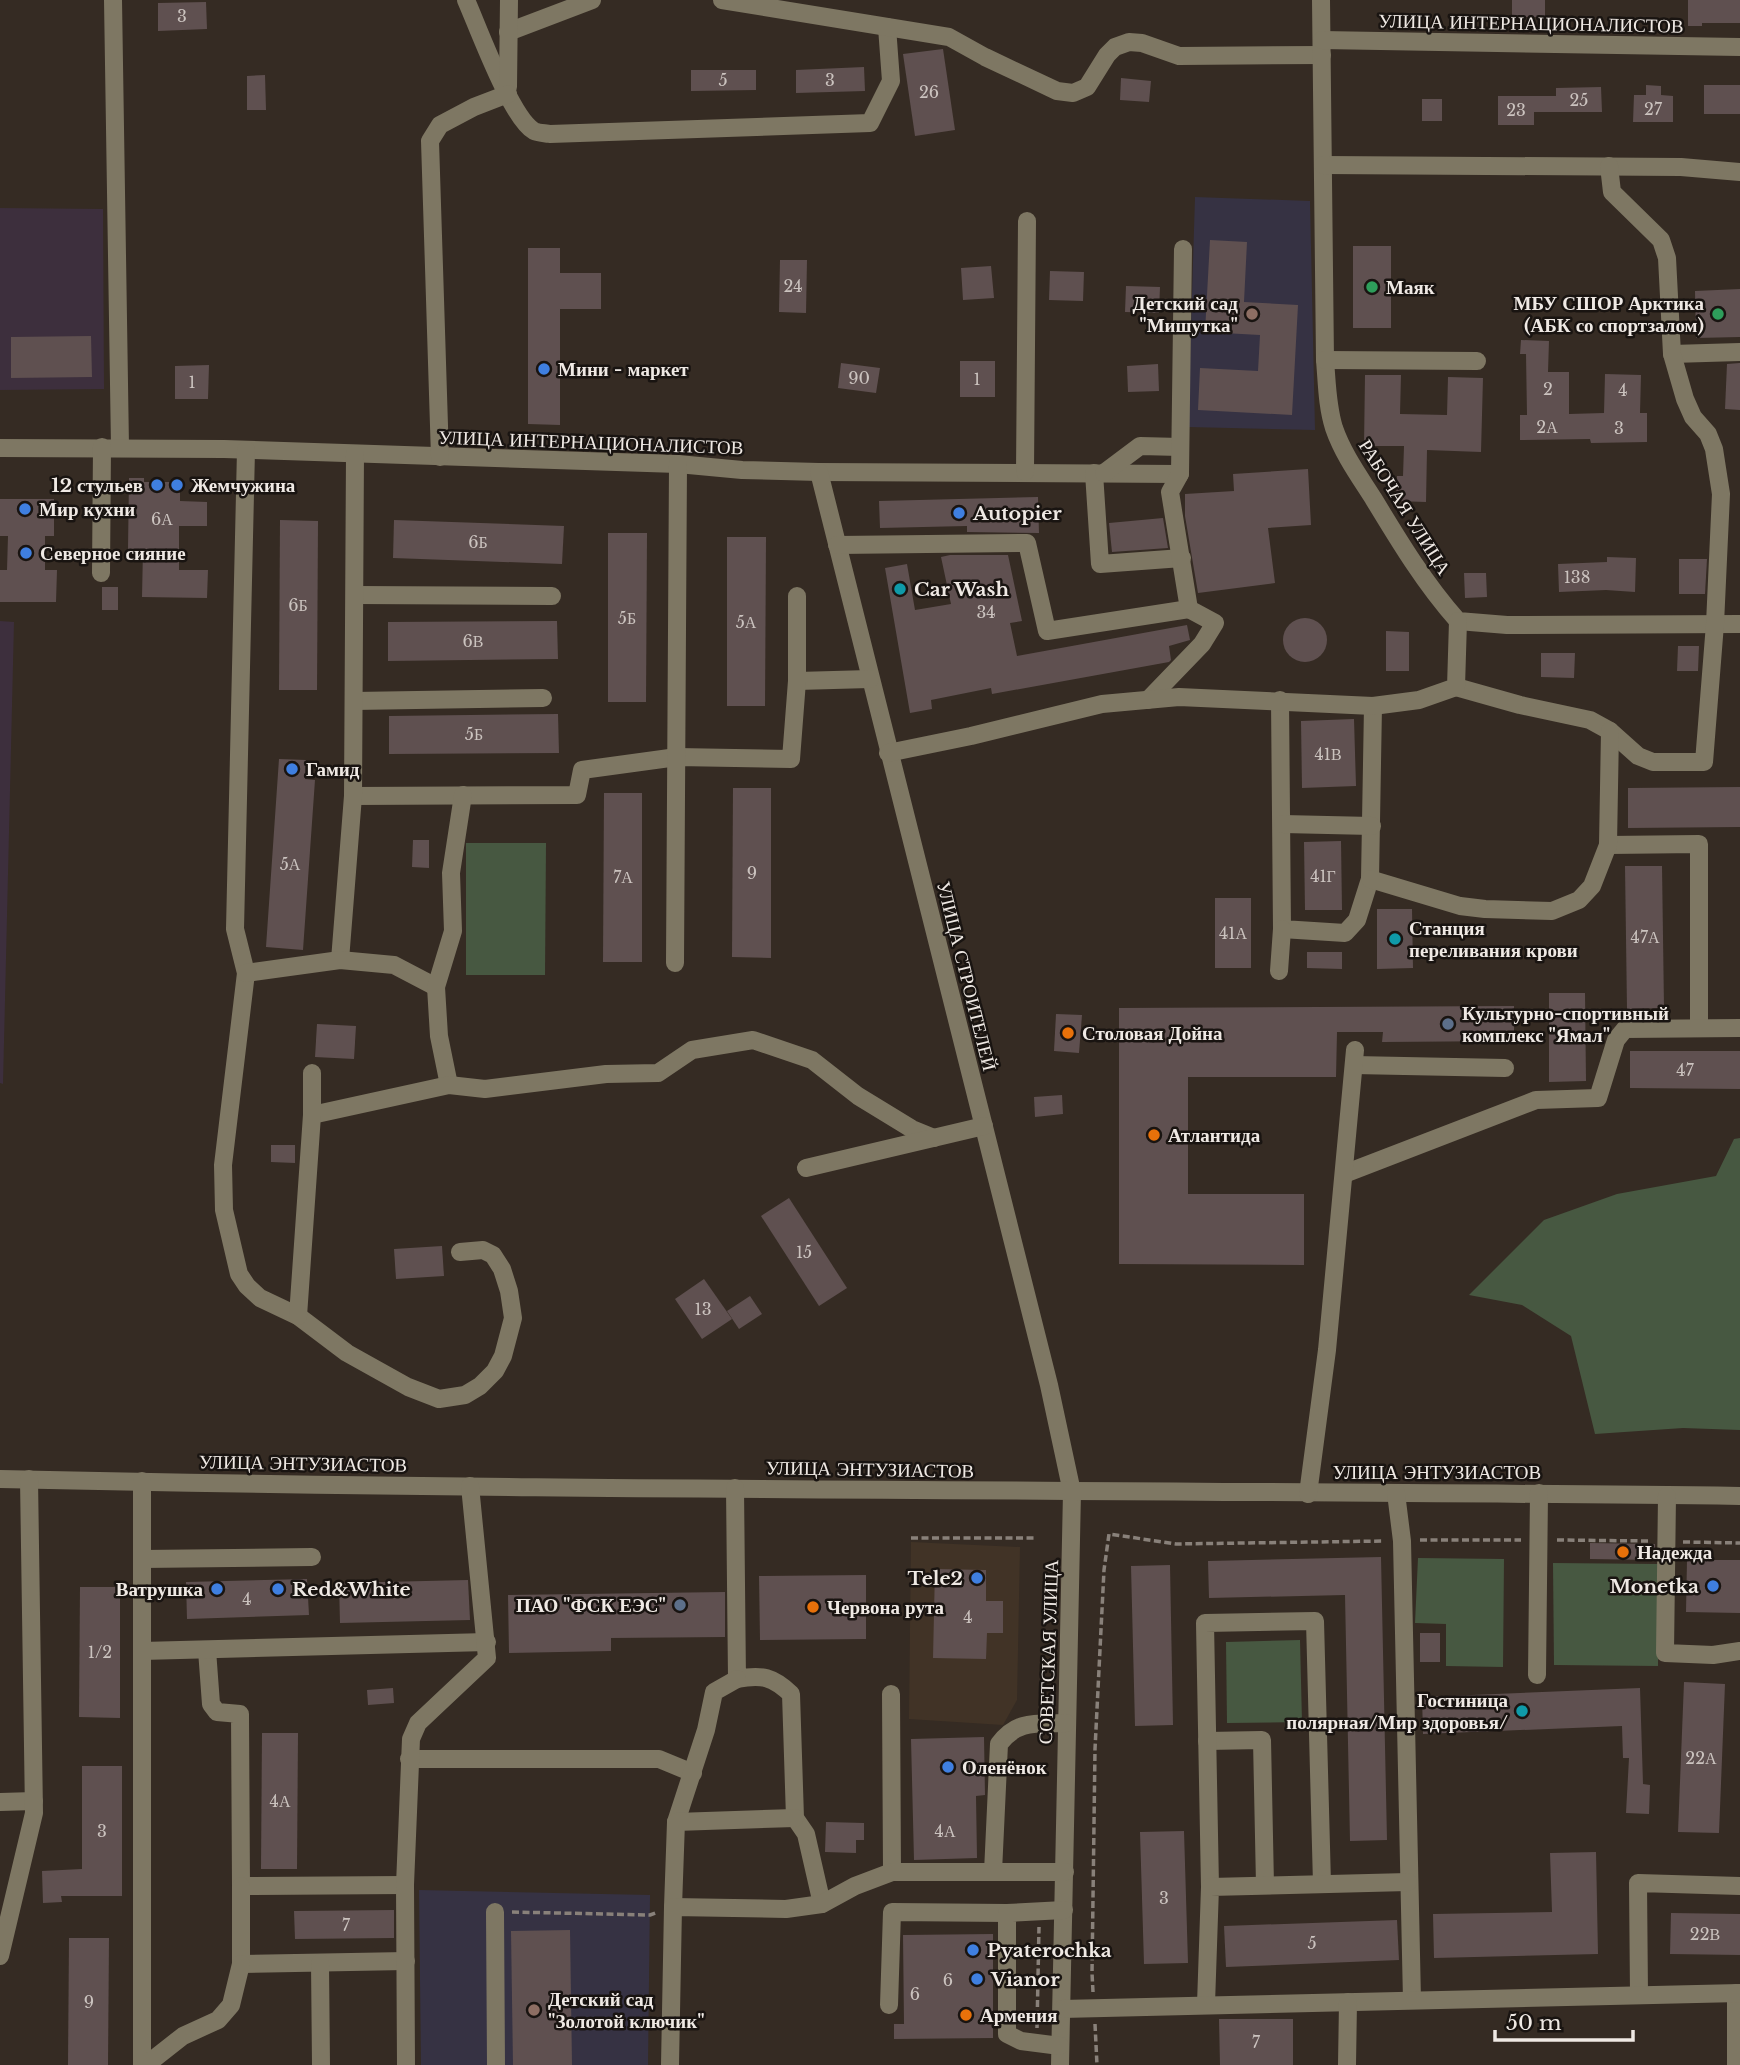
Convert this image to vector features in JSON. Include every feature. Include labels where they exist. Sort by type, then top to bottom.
[{"type":"street","points":[[102,573],[111,447],[113,0]]},
{"type":"street","points":[[466,0],[508,94],[524,121],[535,131],[550,134],[870,123],[891,81],[887,27]]},
{"type":"street","points":[[508,94],[509,0]]},
{"type":"street","points":[[508,32],[592,0]]},
{"type":"street","name":"УЛИЦА ИНТЕРНАЦИОНАЛИСТОВ","points":[[722,0],[949,37],[1058,91],[1073,93],[1087,87],[1115,47],[1129,42],[1142,43],[1179,56],[1322,48],[1740,47]]},
{"type":"street","points":[[777,0],[792,12]]},
{"type":"street","name":"РАБОЧАЯ УЛИЦА","points":[[1321,0],[1325,360],[1328,403],[1344,451],[1396,537],[1440,602],[1458,621]]},
{"type":"street","points":[[440,457],[430,141],[440,125],[474,107],[508,94]]},
{"type":"street","points":[[1322,165],[1681,167],[1740,172]]},
{"type":"street","points":[[888,753],[1102,704],[1179,697],[1373,706],[1419,700],[1456,687],[1520,705],[1590,720],[1611,731],[1638,756],[1653,762],[1704,762],[1715,624],[1721,494],[1714,449],[1708,434],[1693,417],[1685,399],[1672,354],[1667,258],[1661,240],[1612,192],[1609,166]]},
{"type":"street","points":[[1025,472],[1027,221]]},
{"type":"street","points":[[1183,249],[1180,474],[1170,492],[1189,609]]},
{"type":"street","points":[[1672,354],[1740,352]]},
{"type":"street","points":[[1325,360],[1478,360]]},
{"type":"street","points":[[1180,447],[1140,446],[1099,473],[1100,565],[1182,558]]},
{"type":"street","name":"УЛИЦА ИНТЕРНАЦИОНАЛИСТОВ","points":[[0,447],[246,450],[678,464],[742,470],[819,472],[1180,474]]},
{"type":"street","points":[[246,450],[235,929],[246,973],[223,1164],[224,1210],[239,1274],[247,1286],[260,1297],[298,1316],[347,1353],[408,1387],[439,1399],[466,1395],[495,1371],[503,1356],[513,1318],[502,1269],[493,1255],[483,1250],[460,1252]]},
{"type":"street","points":[[340,960],[353,796],[355,454]]},
{"type":"street","points":[[675,963],[678,464]]},
{"type":"street","name":"УЛИЦА СТРОИТЕЛЕЙ","points":[[819,472],[1049,1385],[1072,1492]]},
{"type":"street","points":[[837,545],[1027,543],[1047,631],[1189,609],[1215,623],[1202,644],[1148,700]]},
{"type":"street","points":[[355,595],[552,596]]},
{"type":"street","points":[[353,796],[577,795],[582,770],[677,757],[791,759],[797,681],[797,596]]},
{"type":"street","points":[[1456,687],[1458,621],[1507,625],[1740,624]]},
{"type":"street","points":[[797,681],[870,679]]},
{"type":"street","points":[[354,701],[543,698]]},
{"type":"street","points":[[1279,971],[1283,824],[1280,700]]},
{"type":"street","points":[[1282,929],[1345,933],[1357,920],[1370,879],[1373,706]]},
{"type":"street","points":[[1370,879],[1460,906],[1552,911],[1578,900],[1592,886],[1608,845],[1611,731]]},
{"type":"street","points":[[449,1085],[439,1036],[436,987],[453,931],[452,873],[463,795]]},
{"type":"street","points":[[1283,824],[1372,826]]},
{"type":"street","points":[[1608,845],[1699,844],[1699,1028]]},
{"type":"street","points":[[246,973],[340,960],[394,965],[436,987]]},
{"type":"street","points":[[1344,1174],[1536,1100],[1598,1098],[1616,1040],[1625,1029],[1740,1028]]},
{"type":"street","points":[[312,1115],[449,1085],[485,1089],[606,1074],[658,1073],[692,1049],[753,1040],[812,1060],[858,1096],[912,1129],[934,1138]]},
{"type":"street","points":[[1308,1494],[1327,1350],[1354,1058],[1505,1068]]},
{"type":"street","points":[[298,1316],[312,1115],[312,1073]]},
{"type":"street","points":[[806,1168],[984,1126]]},
{"type":"street","name":"УЛИЦА ЭНТУЗИАСТОВ","points":[[0,1479],[735,1489],[1740,1496]]},
{"type":"street","points":[[0,1956],[34,1813],[29,1479]]},
{"type":"street","points":[[142,1481],[144,2065]]},
{"type":"street","points":[[406,2065],[405,1885],[411,1739],[418,1723],[487,1658],[470,1486]]},
{"type":"street","points":[[735,1489],[737,1679]]},
{"type":"street","name":"СОВЕТСКАЯ УЛИЦА","points":[[1060,2065],[1072,1492]]},
{"type":"street","points":[[1396,1493],[1402,1541],[1412,2000]]},
{"type":"street","points":[[1537,1675],[1539,1493]]},
{"type":"street","points":[[1667,1496],[1665,1653],[1713,1655],[1740,1651]]},
{"type":"street","points":[[142,1559],[312,1557]]},
{"type":"street","points":[[1206,2004],[1210,1887],[1205,1623],[1315,1621],[1322,1884]]},
{"type":"street","points":[[142,1651],[487,1642]]},
{"type":"street","points":[[144,2065],[183,2036],[218,2020],[231,2005],[241,1964],[240,1714],[217,1712],[211,1704],[207,1650]]},
{"type":"street","points":[[670,2065],[676,1822],[706,1730],[714,1692],[737,1679],[753,1676],[777,1680],[791,1694],[795,1818],[806,1834],[822,1904]]},
{"type":"street","points":[[891,1694],[892,1872]]},
{"type":"street","points":[[993,1872],[999,1744],[1009,1732],[1022,1725],[1066,1723]]},
{"type":"street","points":[[1207,1741],[1262,1740],[1265,1885]]},
{"type":"street","points":[[409,1759],[659,1759],[692,1773]]},
{"type":"street","points":[[0,1802],[34,1801]]},
{"type":"street","points":[[676,1822],[795,1818]]},
{"type":"street","points":[[673,1907],[786,1909],[822,1904],[855,1886],[892,1872],[1065,1872]]},
{"type":"street","points":[[1210,1887],[1408,1882]]},
{"type":"street","points":[[1639,1994],[1638,1883],[1740,1886]]},
{"type":"street","points":[[241,1886],[405,1885]]},
{"type":"street","points":[[889,2005],[892,1912],[1007,1913],[1064,1910]]},
{"type":"street","points":[[495,1912],[496,2065]]},
{"type":"street","points":[[1007,1913],[1007,2034],[1021,2041],[1060,2046]]},
{"type":"street","points":[[241,1964],[406,1961]]},
{"type":"street","points":[[320,1964],[321,2065]]},
{"type":"street","points":[[1062,2008],[1738,1993],[1736,2065]]},
{"type":"street","points":[[1347,2065],[1348,2002]]},
{"type":"path","points":[[1097,2065],[1092,1973],[1096,1749],[1104,1570],[1110,1534],[1176,1544],[1538,1540],[1740,1543]]},
{"type":"path","points":[[911,1538],[1035,1538]]},
{"type":"path","points":[[495,1912],[650,1915],[673,1907]]},
{"type":"path","points":[[1037,2042],[1039,1911]]},
{"type":"shaded area","name":"Детский сад \"Мишутка\"","points":[[1195,197],[1310,201],[1315,430],[1188,427]]},
{"type":"shaded area","points":[[0,208],[103,209],[104,389],[0,390]]},
{"type":"shaded area","points":[[0,621],[14,622],[3,1084],[0,1083]]},
{"type":"shaded area","points":[[911,1542],[1020,1547],[1017,1700],[1003,1725],[909,1719]]},
{"type":"shaded area","name":"Детский сад \"Золотой ключик\"","points":[[419,1890],[650,1895],[648,2065],[421,2065]]},
{"type":"green space","points":[[466,843],[546,843],[545,975],[466,975]]},
{"type":"green space","points":[[1740,1138],[1740,1430],[1683,1428],[1595,1434],[1571,1336],[1522,1305],[1469,1295],[1544,1220],[1617,1194],[1716,1176],[1734,1139]]},
{"type":"green space","points":[[1418,1558],[1504,1559],[1503,1667],[1446,1666],[1446,1624],[1415,1623]]},
{"type":"green space","points":[[1553,1563],[1658,1564],[1658,1666],[1554,1665]]},
{"type":"green space","points":[[1300,1640],[1302,1722],[1227,1723],[1226,1642]]},
{"type":"building","points":[[1512,0],[1545,0],[1545,17],[1512,17]]},
{"type":"building","points":[[1688,0],[1740,0],[1740,23],[1702,23],[1702,26],[1688,26]]},
{"type":"building","points":[[206,2],[207,29],[158,31],[158,3]]},
{"type":"building","points":[[943,49],[955,130],[915,136],[903,54]]},
{"type":"building","points":[[864,67],[865,91],[796,93],[796,70]]},
{"type":"building","points":[[691,70],[756,70],[756,90],[691,91]]},
{"type":"building","points":[[265,75],[266,110],[247,110],[247,76]]},
{"type":"building","points":[[1121,78],[1151,81],[1149,102],[1120,100]]},
{"type":"building","points":[[1646,85],[1661,86],[1661,95],[1673,96],[1673,122],[1633,122],[1634,95],[1646,95]]},
{"type":"building","points":[[1704,85],[1740,85],[1740,114],[1704,114]]},
{"type":"building","points":[[1601,87],[1602,112],[1534,112],[1534,125],[1498,125],[1498,96],[1556,96],[1556,88]]},
{"type":"building","points":[[1422,99],[1442,99],[1442,121],[1422,121]]},
{"type":"building","points":[[1210,240],[1247,242],[1244,302],[1298,305],[1292,415],[1198,410],[1200,368],[1258,371],[1260,335],[1205,332]]},
{"type":"building","name":"Маяк","points":[[1353,246],[1391,246],[1391,328],[1353,328]]},
{"type":"building","points":[[528,248],[560,248],[560,273],[601,273],[601,309],[560,309],[560,425],[528,424]]},
{"type":"building","points":[[780,260],[807,260],[806,313],[779,312]]},
{"type":"building","points":[[991,266],[994,298],[963,300],[961,268]]},
{"type":"building","points":[[1050,271],[1084,272],[1083,301],[1049,300]]},
{"type":"building","points":[[1126,286],[1160,287],[1159,313],[1125,312]]},
{"type":"building","name":"МБУ СШОР Арктика (АБК со спортзалом)","points":[[1740,289],[1740,337],[1696,338],[1695,291]]},
{"type":"building","points":[[91,336],[92,377],[11,378],[11,337]]},
{"type":"building","points":[[1521,340],[1549,341],[1548,372],[1569,372],[1569,414],[1604,413],[1605,374],[1641,375],[1640,413],[1647,413],[1647,442],[1591,443],[1590,439],[1520,440],[1520,415],[1527,415],[1526,354],[1520,354]]},
{"type":"building","points":[[960,361],[995,361],[995,397],[960,397]]},
{"type":"building","points":[[841,363],[880,368],[876,393],[838,388]]},
{"type":"building","points":[[1740,363],[1740,410],[1725,409],[1727,364]]},
{"type":"building","points":[[1158,364],[1159,391],[1128,392],[1127,366]]},
{"type":"building","points":[[209,365],[208,399],[175,399],[175,366]]},
{"type":"building","points":[[1365,375],[1401,375],[1400,414],[1447,415],[1448,377],[1483,378],[1481,452],[1427,450],[1426,502],[1396,501],[1397,476],[1403,476],[1404,446],[1364,446]]},
{"type":"building","points":[[1308,469],[1311,525],[1268,528],[1275,583],[1198,593],[1185,516],[1185,494],[1234,491],[1233,474]]},
{"type":"building","points":[[129,478],[144,478],[144,482],[180,482],[180,501],[207,502],[207,526],[179,526],[179,570],[208,570],[207,598],[142,597],[143,549],[128,549]]},
{"type":"building","name":"Autopier","points":[[1038,497],[1039,533],[967,532],[967,526],[880,528],[879,501]]},
{"type":"building","name":"Северное сияние","points":[[0,499],[54,499],[54,536],[45,536],[45,570],[57,570],[56,602],[0,602],[0,570],[7,570],[8,536],[0,536]]},
{"type":"building","points":[[1163,518],[1168,548],[1112,552],[1109,523]]},
{"type":"building","points":[[280,520],[318,521],[317,690],[279,690]]},
{"type":"building","points":[[394,520],[564,526],[562,564],[393,558]]},
{"type":"building","points":[[608,533],[647,533],[646,702],[608,702]]},
{"type":"building","points":[[727,537],[766,537],[765,706],[727,706]]},
{"type":"building","points":[[1008,555],[1022,621],[1010,623],[1017,656],[1187,625],[1190,640],[1169,646],[1169,662],[992,694],[991,688],[931,700],[932,709],[910,713],[885,568],[907,564],[915,610],[951,604],[941,557]]},
{"type":"building","points":[[1607,557],[1636,558],[1635,592],[1559,592],[1558,564],[1607,562]]},
{"type":"building","points":[[1679,559],[1707,559],[1705,594],[1679,594]]},
{"type":"building","points":[[1464,573],[1486,573],[1487,597],[1465,598]]},
{"type":"building","points":[[102,587],[118,587],[118,610],[102,610]]},
{"type":"building","points":[[1305,618],[1314,619],[1321,624],[1326,631],[1326,649],[1321,656],[1314,661],[1305,662],[1296,661],[1289,656],[1284,649],[1283,640],[1284,631],[1289,624],[1296,619]]},
{"type":"building","points":[[557,621],[558,659],[388,661],[388,622]]},
{"type":"building","points":[[1386,631],[1409,632],[1409,671],[1386,671]]},
{"type":"building","points":[[1678,646],[1699,646],[1698,671],[1677,671]]},
{"type":"building","points":[[1541,653],[1575,653],[1574,678],[1541,677]]},
{"type":"building","points":[[558,714],[559,753],[389,754],[389,716]]},
{"type":"building","points":[[1354,719],[1356,786],[1302,788],[1301,721]]},
{"type":"building","points":[[279,759],[306,760],[305,779],[315,780],[303,950],[266,947]]},
{"type":"building","points":[[1740,787],[1740,827],[1628,828],[1628,788]]},
{"type":"building","points":[[733,788],[771,788],[771,958],[732,957]]},
{"type":"building","points":[[604,793],[642,793],[642,962],[603,962]]},
{"type":"building","points":[[413,840],[429,840],[429,868],[412,867]]},
{"type":"building","points":[[1341,841],[1342,910],[1305,910],[1304,842]]},
{"type":"building","points":[[1625,866],[1662,866],[1664,1008],[1627,1009]]},
{"type":"building","points":[[1215,898],[1251,898],[1251,968],[1215,968]]},
{"type":"building","name":"Станция переливания крови","points":[[1377,909],[1412,909],[1413,968],[1377,969]]},
{"type":"building","points":[[1307,952],[1342,952],[1342,969],[1307,968]]},
{"type":"building","points":[[1549,993],[1585,993],[1586,1081],[1549,1082]]},
{"type":"building","name":"Атлантида","points":[[1514,1006],[1514,1041],[1382,1042],[1383,1032],[1337,1032],[1336,1077],[1188,1077],[1188,1194],[1304,1194],[1304,1265],[1119,1264],[1119,1008]]},
{"type":"building","name":"Столовая Дойна","points":[[1056,1014],[1082,1015],[1079,1053],[1054,1051]]},
{"type":"building","points":[[317,1024],[356,1026],[354,1059],[315,1057]]},
{"type":"building","points":[[1630,1051],[1740,1051],[1740,1089],[1630,1088]]},
{"type":"building","points":[[1062,1095],[1063,1114],[1035,1117],[1034,1097]]},
{"type":"building","points":[[271,1145],[295,1145],[295,1163],[271,1162]]},
{"type":"building","points":[[789,1198],[847,1288],[819,1306],[761,1216]]},
{"type":"building","points":[[442,1246],[444,1276],[396,1279],[394,1249]]},
{"type":"building","points":[[704,1279],[732,1319],[702,1339],[675,1299]]},
{"type":"building","points":[[750,1296],[762,1314],[739,1329],[727,1311]]},
{"type":"building","name":"Надежда","points":[[1590,1543],[1655,1544],[1655,1560],[1590,1559]]},
{"type":"building","points":[[1381,1557],[1387,1840],[1350,1841],[1345,1595],[1209,1598],[1208,1561]]},
{"type":"building","name":"Monetka","points":[[1687,1560],[1740,1560],[1740,1613],[1686,1612]]},
{"type":"building","points":[[1170,1565],[1173,1725],[1135,1726],[1131,1566]]},
{"type":"building","points":[[935,1569],[986,1570],[986,1601],[1003,1601],[1003,1633],[987,1633],[986,1659],[933,1658]]},
{"type":"building","name":"Червона рута","points":[[866,1575],[866,1639],[760,1640],[759,1576]]},
{"type":"building","points":[[307,1579],[309,1615],[187,1619],[186,1582]]},
{"type":"building","points":[[468,1580],[470,1620],[340,1623],[339,1583]]},
{"type":"building","points":[[80,1587],[120,1587],[120,1718],[79,1717]]},
{"type":"building","points":[[725,1592],[725,1637],[611,1638],[611,1651],[509,1653],[508,1595]]},
{"type":"building","points":[[1420,1633],[1440,1633],[1440,1662],[1420,1662]]},
{"type":"building","points":[[1684,1682],[1725,1684],[1719,1833],[1678,1832]]},
{"type":"building","points":[[393,1688],[394,1703],[368,1705],[367,1690]]},
{"type":"building","name":"Гостиница полярная/Мир здоровья/","points":[[1640,1688],[1643,1784],[1650,1785],[1649,1814],[1626,1813],[1629,1758],[1623,1758],[1622,1726],[1423,1734],[1422,1697]]},
{"type":"building","points":[[262,1733],[298,1733],[297,1869],[261,1869]]},
{"type":"building","points":[[984,1737],[985,1795],[976,1796],[977,1858],[914,1860],[911,1739]]},
{"type":"building","points":[[82,1766],[122,1766],[122,1896],[61,1896],[62,1902],[43,1903],[42,1871],[82,1869]]},
{"type":"building","points":[[826,1822],[864,1823],[864,1840],[856,1840],[856,1853],[825,1852]]},
{"type":"building","points":[[1184,1831],[1188,1963],[1144,1964],[1140,1832]]},
{"type":"building","points":[[1596,1852],[1598,1954],[1434,1958],[1433,1914],[1552,1912],[1550,1853]]},
{"type":"building","points":[[394,1910],[394,1938],[295,1939],[294,1911]]},
{"type":"building","points":[[1671,1913],[1740,1914],[1740,1955],[1670,1954]]},
{"type":"building","points":[[1397,1920],[1399,1960],[1226,1967],[1224,1926]]},
{"type":"building","points":[[570,1930],[572,2065],[513,2065],[511,1931]]},
{"type":"building","points":[[993,1934],[993,2038],[894,2039],[894,2024],[904,2024],[903,1935]]},
{"type":"building","points":[[69,1938],[109,1938],[108,2065],[68,2065]]},
{"type":"building","points":[[1219,2019],[1293,2019],[1293,2065],[1220,2065]]},
{"type":"place","name":"Маяк","points":[[1372,287]]},
{"type":"place","name":"Детский сад \"Мишутка\"","points":[[1252,314]]},
{"type":"place","name":"МБУ СШОР Арктика (АБК со спортзалом)","points":[[1718,314]]},
{"type":"place","name":"Мини - маркет","points":[[544,369]]},
{"type":"place","name":"12 стульев","points":[[157,485]]},
{"type":"place","name":"Жемчужина","points":[[177,485]]},
{"type":"place","name":"Мир кухни","points":[[25,509]]},
{"type":"place","name":"Autopier","points":[[959,513]]},
{"type":"place","name":"Северное сияние","points":[[26,553]]},
{"type":"place","name":"Car Wash","points":[[900,589]]},
{"type":"place","name":"Гамид","points":[[292,769]]},
{"type":"place","name":"Станция переливания крови","points":[[1395,939]]},
{"type":"place","name":"Культурно-спортивный комплекс \"Ямал\"","points":[[1448,1024]]},
{"type":"place","name":"Столовая Дойна","points":[[1068,1033]]},
{"type":"place","name":"Атлантида","points":[[1154,1135]]},
{"type":"place","name":"Надежда","points":[[1623,1552]]},
{"type":"place","name":"Tele2","points":[[977,1578]]},
{"type":"place","name":"Monetka","points":[[1713,1586]]},
{"type":"place","name":"Ватрушка","points":[[217,1589]]},
{"type":"place","name":"Red&White","points":[[278,1589]]},
{"type":"place","name":"ПАО \"ФСК ЕЭС\"","points":[[680,1605]]},
{"type":"place","name":"Червона рута","points":[[813,1607]]},
{"type":"place","name":"Гостиница полярная/Мир здоровья/","points":[[1522,1711]]},
{"type":"place","name":"Оленёнок","points":[[948,1767]]},
{"type":"place","name":"Pyaterochka","points":[[973,1950]]},
{"type":"place","name":"Vianor","points":[[977,1979]]},
{"type":"place","name":"Детский сад \"Золотой ключик\"","points":[[534,2010]]},
{"type":"place","name":"Армения","points":[[966,2015]]}]
